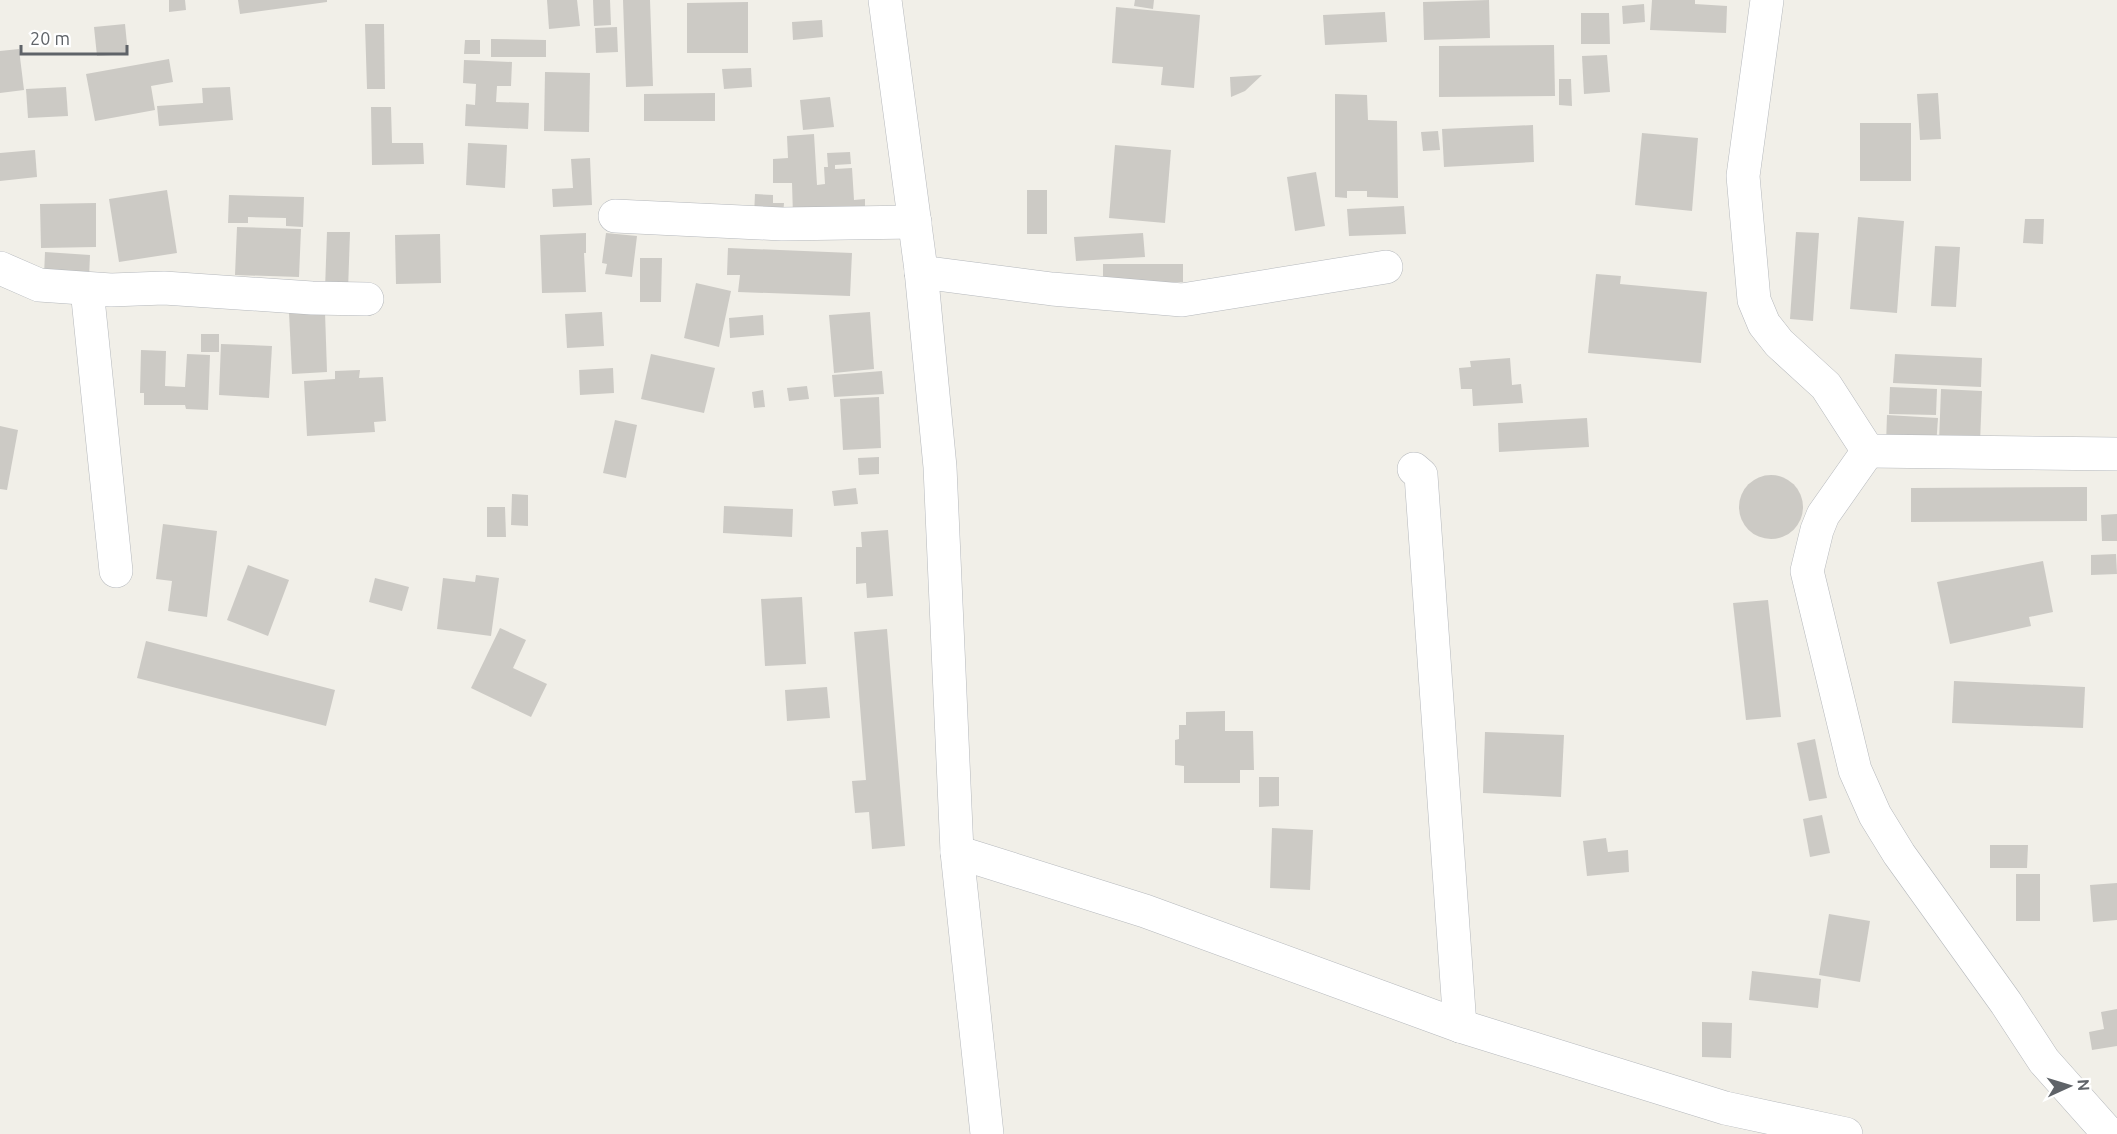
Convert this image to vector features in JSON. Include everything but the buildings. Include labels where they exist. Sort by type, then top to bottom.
[{"type":"street","points":[[885,0],[921,272],[940,467],[957,852],[987,1134]]},
{"type":"street","points":[[1767,0],[1743,176],[1754,300],[1764,324],[1779,343],[1826,386],[1868,451]]},
{"type":"street","points":[[615,216],[782,224],[915,222]]},
{"type":"street","points":[[921,272],[1052,289],[1182,300],[1386,267]]},
{"type":"street","points":[[0,268],[39,285],[87,289],[164,288],[312,298],[367,299]]},
{"type":"street","points":[[87,289],[116,572]]},
{"type":"street","points":[[1868,451],[2117,454]]},
{"type":"street","points":[[1868,451],[1823,515],[1807,571],[1855,770],[1875,815],[1899,854],[2006,1003],[2044,1061],[2109,1134]]},
{"type":"street","points":[[1414,469],[1421,475],[1460,1026]]},
{"type":"street","points":[[957,852],[1145,911],[1727,1121],[1846,1134]]}]
